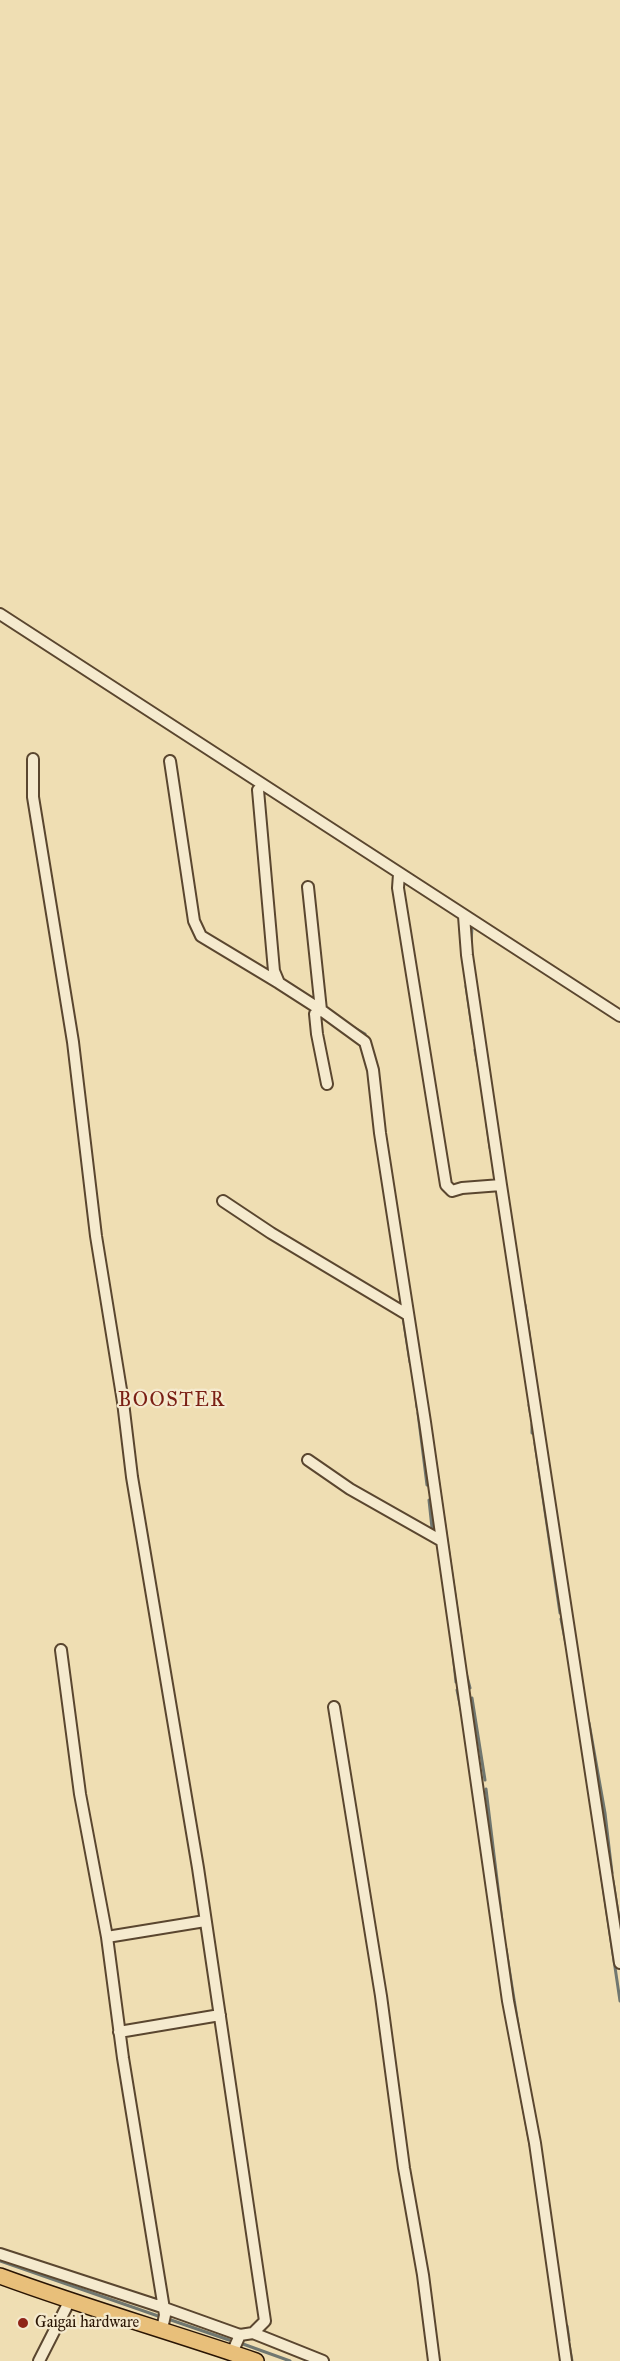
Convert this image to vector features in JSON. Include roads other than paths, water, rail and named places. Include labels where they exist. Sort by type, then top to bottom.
[{"type":"main road","points":[[0,2276],[69,2302],[162,2329],[256,2361]]},
{"type":"street","points":[[0,614],[620,1016]]},
{"type":"street","points":[[33,759],[33,797],[73,1042],[96,1236],[134,1484],[198,1868],[265,2321],[253,2333]]},
{"type":"street","points":[[170,761],[194,921],[201,936],[321,1010],[365,1042],[373,1070],[380,1134],[473,1749],[508,2001],[535,2143],[566,2361]]},
{"type":"street","points":[[258,790],[274,971],[279,983]]},
{"type":"street","points":[[399,874],[398,888],[446,1185],[452,1191],[501,1185]]},
{"type":"street","points":[[308,887],[321,1010]]},
{"type":"street","points":[[464,916],[467,955],[501,1185],[620,1963]]},
{"type":"street","points":[[321,1010],[315,1014],[327,1084]]},
{"type":"street","points":[[224,1201],[271,1233],[408,1315]]},
{"type":"street","points":[[308,1460],[350,1488],[440,1540]]},
{"type":"street","points":[[61,1650],[80,1794],[107,1937],[119,2032],[164,2307],[162,2329]]},
{"type":"street","points":[[334,1707],[381,1996],[404,2168],[423,2275],[434,2361]]},
{"type":"street","points":[[607,1876],[620,1874]]},
{"type":"street","points":[[107,1937],[205,1921]]},
{"type":"street","points":[[119,2032],[220,2015]]},
{"type":"street","points":[[0,2253],[164,2307],[240,2335],[253,2333],[323,2361]]},
{"type":"street","points":[[39,2361],[69,2302]]},
{"type":"street","points":[[232,2353],[240,2335]]},
{"type":"waterway","points":[[471,943],[472,927]]},
{"type":"waterway","points":[[466,986],[473,1034]]},
{"type":"waterway","points":[[353,1027],[365,1034]]},
{"type":"waterway","points":[[475,1050],[480,1075]]},
{"type":"waterway","points":[[487,1125],[490,1148]]},
{"type":"waterway","points":[[525,1305],[535,1376]]},
{"type":"waterway","points":[[403,1317],[410,1362]]},
{"type":"waterway","points":[[416,1396],[417,1407]]},
{"type":"waterway","points":[[529,1405],[531,1416]]},
{"type":"waterway","points":[[418,1413],[427,1485]]},
{"type":"waterway","points":[[532,1424],[532,1433]]},
{"type":"waterway","points":[[431,1430],[461,1637]]},
{"type":"waterway","points":[[535,1443],[560,1613]]},
{"type":"waterway","points":[[429,1500],[432,1528]]},
{"type":"waterway","points":[[561,1619],[566,1644]]},
{"type":"waterway","points":[[453,1653],[456,1682]]},
{"type":"waterway","points":[[570,1667],[576,1705]]},
{"type":"waterway","points":[[466,1673],[470,1688]]},
{"type":"waterway","points":[[457,1690],[462,1714]]},
{"type":"waterway","points":[[472,1698],[485,1780]]},
{"type":"waterway","points":[[589,1723],[605,1813],[612,1873]]},
{"type":"waterway","points":[[486,1789],[502,1921]]},
{"type":"waterway","points":[[598,1852],[620,2001]]},
{"type":"waterway","points":[[613,1881],[619,1919]]},
{"type":"waterway","points":[[506,1949],[520,2037]]},
{"type":"waterway","points":[[513,2053],[531,2150]]},
{"type":"waterway","points":[[0,2261],[161,2317]]},
{"type":"waterway","points":[[171,2320],[229,2340]]},
{"type":"waterway","points":[[567,2326],[569,2340]]},
{"type":"waterway","points":[[243,2344],[290,2361]]},
{"type":"waterway","points":[[569,2344],[572,2361]]},
{"type":"place","name":"Gaigai hardware","points":[[23,2323]]},
{"type":"district","name":"BOOSTER","points":[[172,1401]]}]
